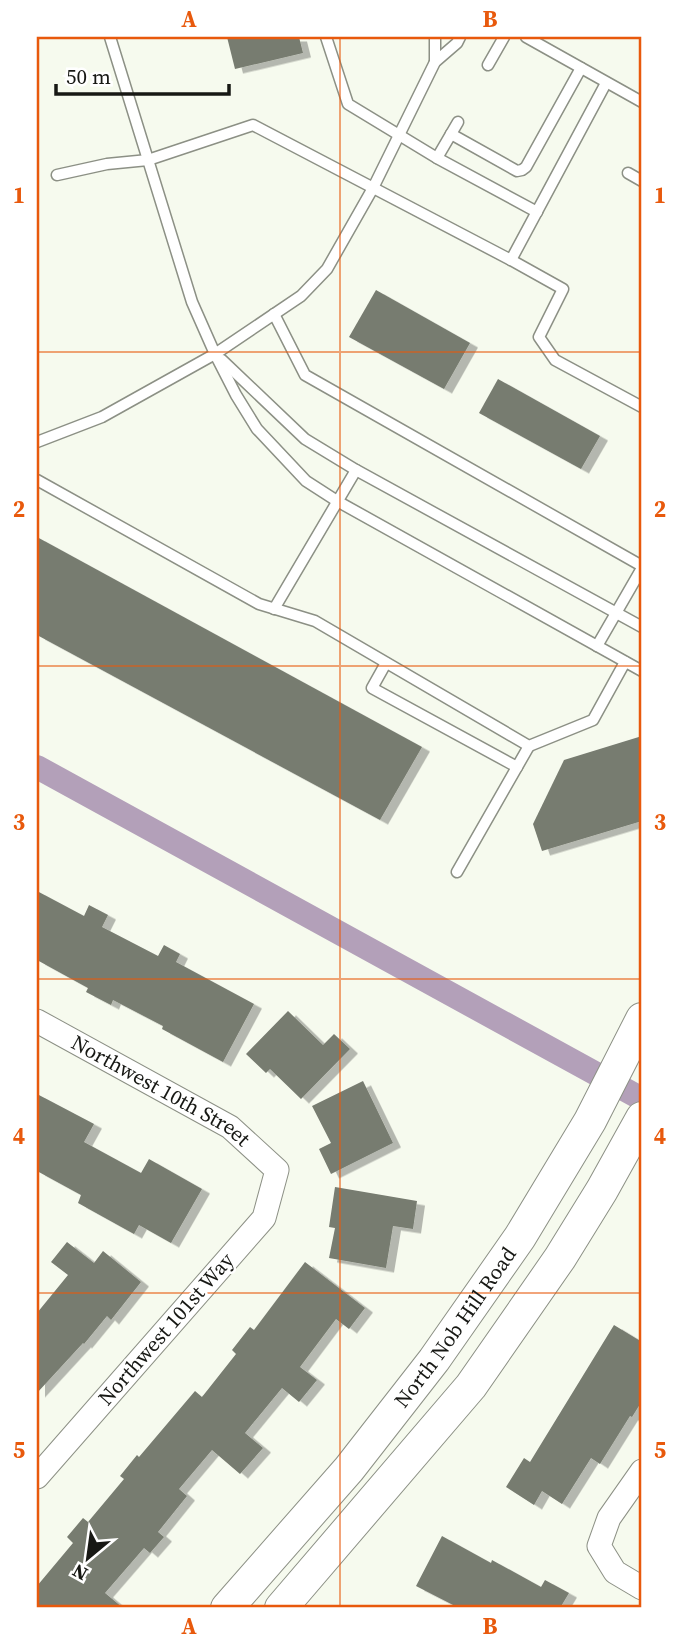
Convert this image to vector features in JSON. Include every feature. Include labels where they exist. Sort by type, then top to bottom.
[{"type":"main road","name":"North Nob Hill Road","points":[[227,1608],[349,1469],[434,1360],[520,1237],[590,1121],[637,1029]]},
{"type":"main road","name":"North Nob Hill Road","points":[[281,1608],[471,1386],[560,1258],[642,1118]]},
{"type":"street","name":"Northwest 10th Street","points":[[37,1021],[230,1128],[277,1170]]},
{"type":"street","name":"Northwest 101st Way","points":[[37,1477],[264,1218],[277,1170]]},
{"type":"street","points":[[642,1471],[609,1518],[599,1546],[615,1572],[642,1588]]},
{"type":"lane","points":[[110,37],[192,302],[215,354],[257,429],[306,481],[337,501],[642,671]]},
{"type":"lane","points":[[326,37],[348,104],[437,158],[537,212]]},
{"type":"lane","points":[[435,37],[435,62]]},
{"type":"lane","points":[[37,442],[102,416],[215,354],[301,296],[327,269],[373,188],[435,62],[457,43],[460,37]]},
{"type":"lane","points":[[488,65],[504,37]]},
{"type":"lane","points":[[526,37],[642,102]]},
{"type":"lane","points":[[451,134],[517,171],[522,170],[581,68]]},
{"type":"lane","points":[[511,260],[606,83]]},
{"type":"lane","points":[[437,158],[458,122]]},
{"type":"lane","points":[[57,175],[107,164],[148,160],[253,125],[563,289],[540,337],[555,360],[642,407]]},
{"type":"lane","points":[[628,173],[642,181]]},
{"type":"lane","points":[[274,314],[305,375],[642,567],[597,646]]},
{"type":"lane","points":[[215,354],[305,439],[355,470],[642,627]]},
{"type":"lane","points":[[274,609],[355,470]]},
{"type":"lane","points":[[37,480],[259,604],[315,621],[529,746]]},
{"type":"lane","points":[[457,872],[529,746],[593,720],[625,662]]},
{"type":"lane","points":[[386,663],[372,688],[517,767]]},
{"type":"building","points":[[227,37],[299,37],[303,53],[235,69]]},
{"type":"building","points":[[376,290],[470,343],[444,389],[349,337]]},
{"type":"building","points":[[498,379],[600,436],[581,469],[479,413]]},
{"type":"building","points":[[37,537],[422,747],[380,820],[37,635]]},
{"type":"building","points":[[642,736],[642,821],[542,851],[533,824],[564,760]]},
{"type":"building","points":[[37,891],[84,916],[89,905],[108,915],[102,927],[158,956],[164,945],[180,954],[176,962],[254,1004],[223,1062],[113,1000],[111,1005],[86,992],[88,988],[37,960]]},
{"type":"building","points":[[288,1011],[323,1045],[334,1034],[350,1049],[301,1099],[270,1069],[266,1073],[246,1054]]},
{"type":"building","points":[[363,1081],[393,1143],[331,1174],[319,1149],[331,1143],[312,1106]]},
{"type":"building","points":[[37,1094],[94,1124],[84,1142],[141,1173],[149,1159],[202,1189],[171,1243],[139,1225],[134,1234],[78,1203],[81,1195],[37,1171]]},
{"type":"building","points":[[335,1187],[417,1201],[413,1229],[393,1226],[386,1268],[329,1258],[335,1228],[329,1227]]},
{"type":"building","points":[[67,1242],[94,1263],[103,1251],[141,1282],[111,1320],[107,1316],[37,1393],[37,1313],[68,1275],[51,1262]]},
{"type":"building","points":[[305,1262],[365,1308],[349,1329],[336,1319],[300,1367],[317,1380],[299,1402],[282,1388],[245,1433],[263,1448],[240,1474],[212,1450],[179,1489],[187,1496],[158,1532],[164,1537],[150,1553],[144,1548],[105,1593],[123,1608],[37,1608],[37,1586],[73,1543],[67,1537],[83,1518],[88,1522],[124,1479],[120,1476],[137,1455],[139,1457],[195,1391],[202,1397],[236,1354],[232,1350],[250,1327],[254,1330]]},
{"type":"building","points":[[614,1325],[642,1342],[642,1401],[600,1464],[591,1458],[562,1504],[542,1491],[534,1505],[506,1487],[524,1458],[530,1462]]},
{"type":"building","points":[[442,1536],[541,1587],[545,1580],[569,1593],[560,1608],[459,1608],[416,1586]]},
{"type":"waterway","points":[[37,767],[642,1099]]}]
